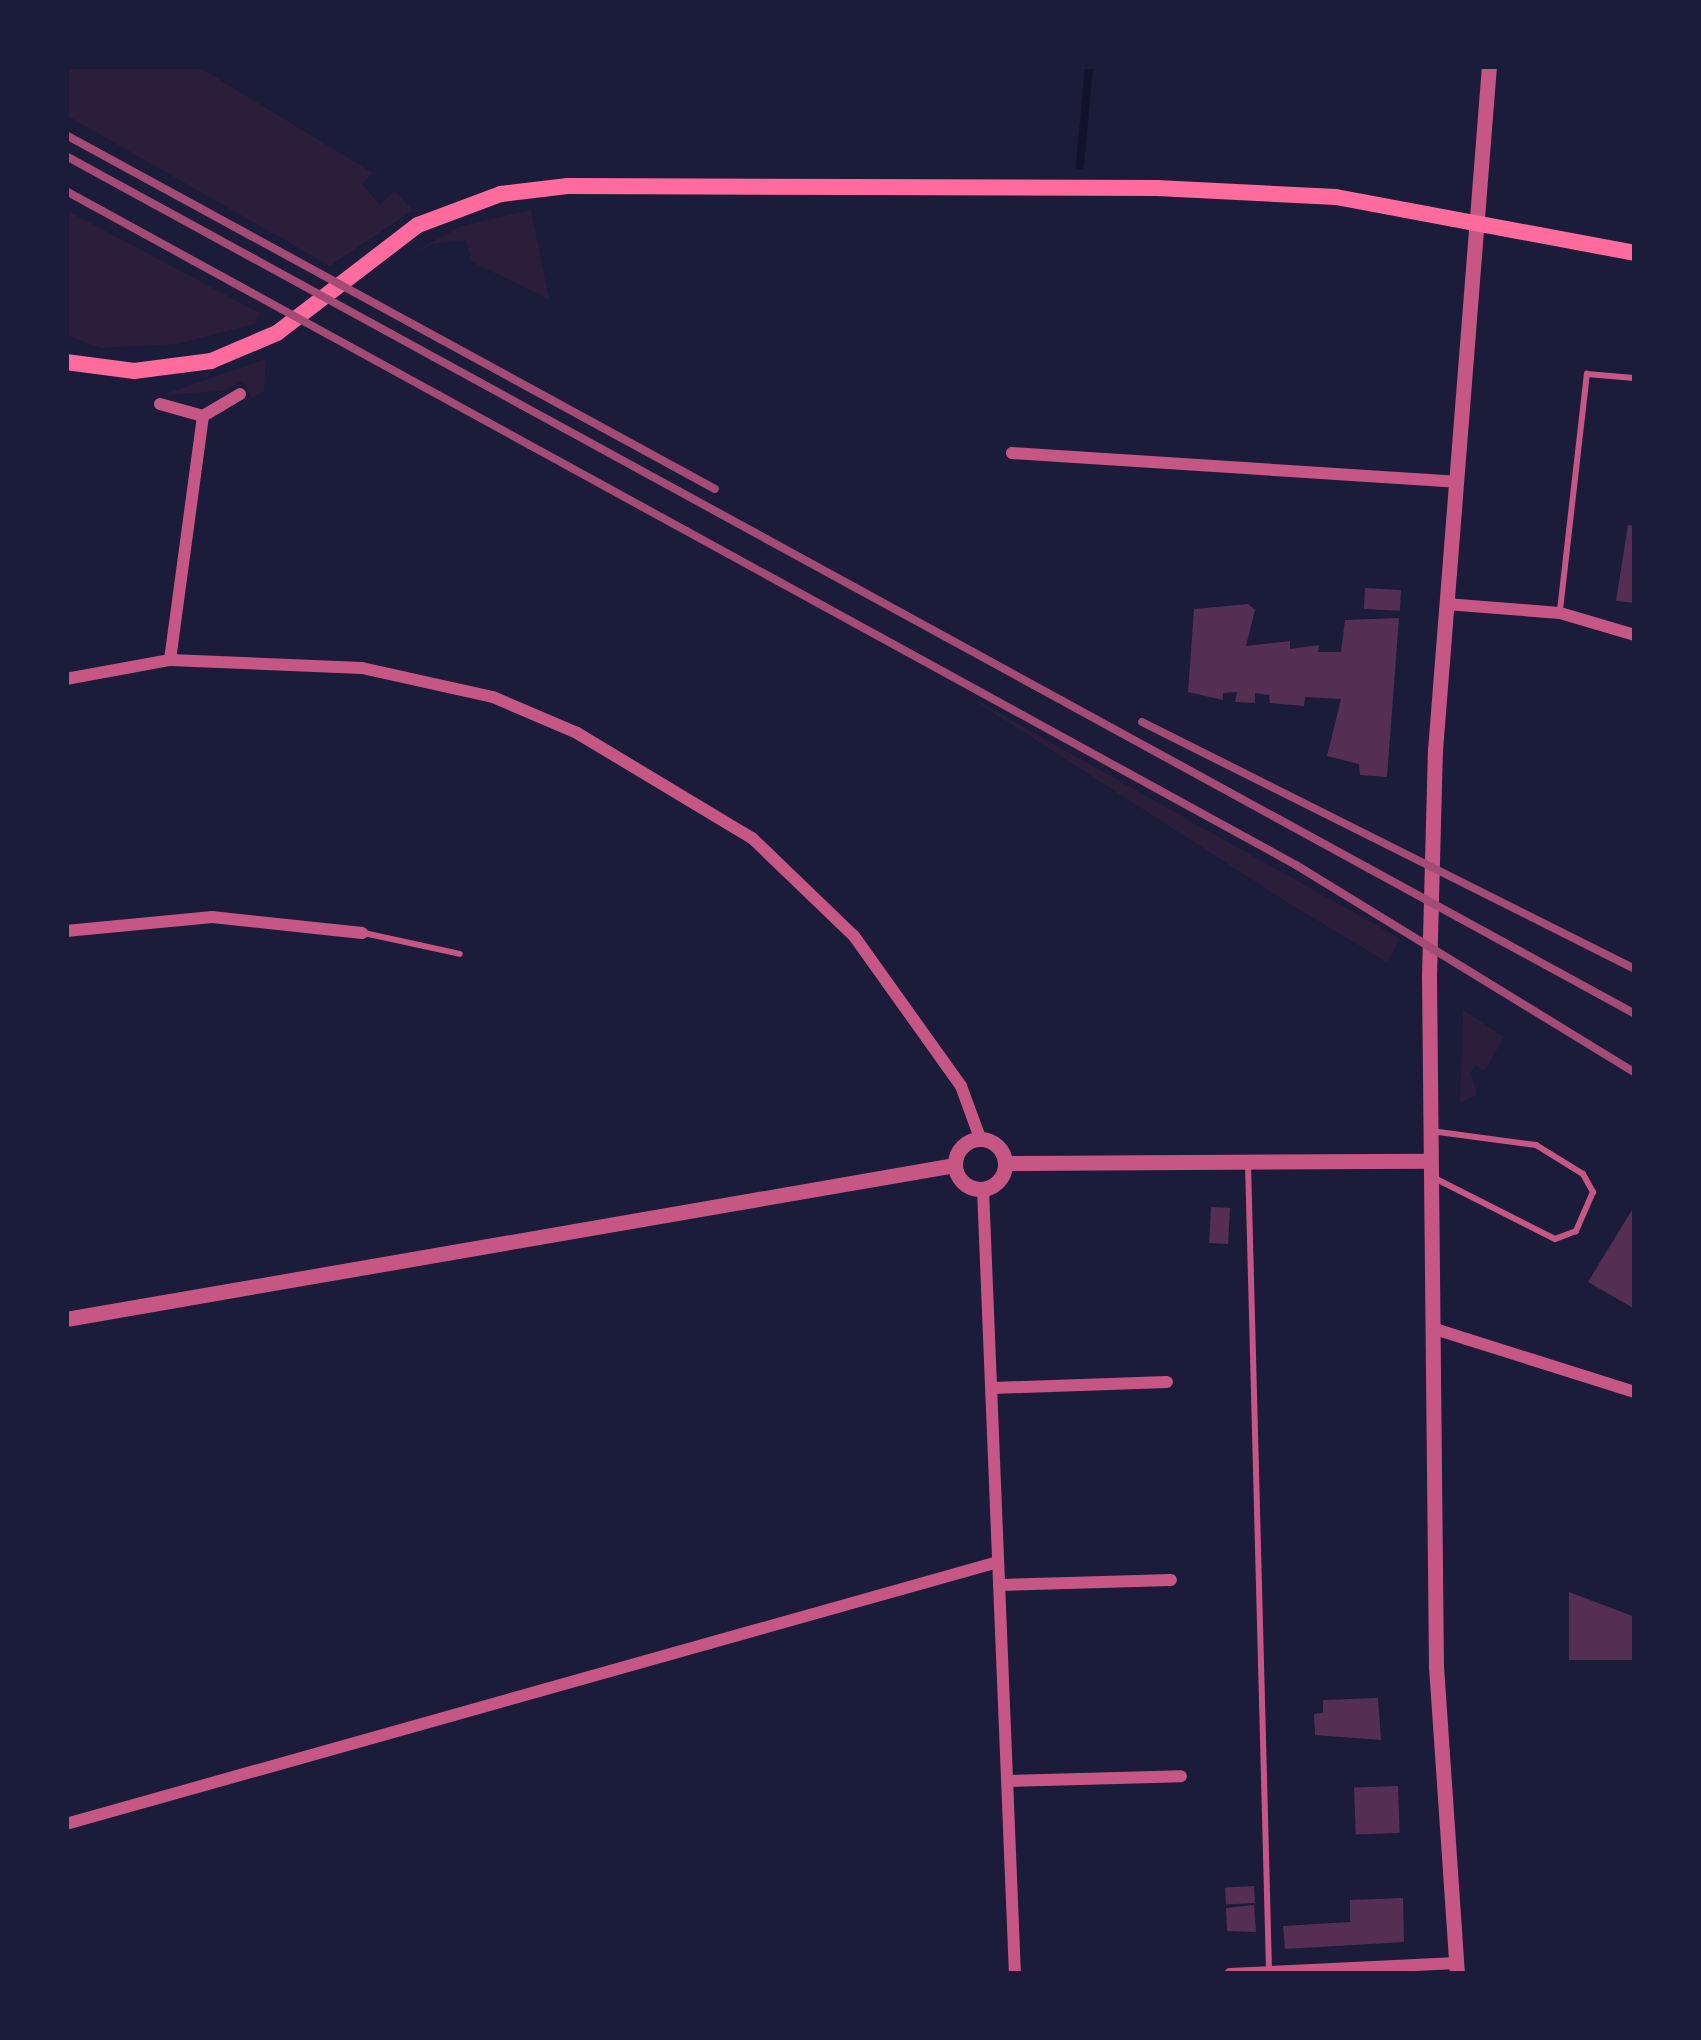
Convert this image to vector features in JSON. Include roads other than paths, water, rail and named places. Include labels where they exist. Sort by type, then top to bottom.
[{"type":"main road","points":[[66,362],[173,370],[277,332],[360,267],[448,210],[568,186],[1157,188],[1336,197],[1635,253]]},
{"type":"street","points":[[1230,1974],[1457,1969],[1436,1668],[1432,1376],[1438,1330],[1427,1168],[1435,750],[1489,66]]},
{"type":"street","points":[[160,404],[203,416],[240,394]]},
{"type":"street","points":[[170,660],[203,416]]},
{"type":"street","points":[[1012,453],[1456,482]]},
{"type":"street","points":[[1446,604],[1560,613],[1635,635]]},
{"type":"street","points":[[66,679],[170,660],[362,668],[436,680],[528,711],[640,765],[752,838],[854,936],[961,1086],[980,1138],[1001,1149],[1006,1163],[1001,1180],[983,1189],[963,1183],[955,1166],[961,1147],[980,1138]]},
{"type":"street","points":[[66,931],[212,917],[362,933]]},
{"type":"street","points":[[1006,1163],[1248,1160],[1427,1168]]},
{"type":"street","points":[[66,1319],[955,1166]]},
{"type":"street","points":[[983,1189],[1015,1974]]},
{"type":"street","points":[[1438,1330],[1635,1393]]},
{"type":"street","points":[[992,1388],[1168,1382]]},
{"type":"street","points":[[66,1824],[998,1562]]},
{"type":"street","points":[[999,1585],[1171,1580]]},
{"type":"street","points":[[1007,1781],[1181,1776]]},
{"type":"lane","points":[[1560,613],[1587,374],[1634,378]]},
{"type":"lane","points":[[362,933],[460,954]]},
{"type":"lane","points":[[1427,1168],[1555,1239],[1576,1232],[1593,1192],[1583,1174],[1536,1145],[1428,1131]]},
{"type":"lane","points":[[1248,1160],[1269,1972]]},
{"type":"waterway","points":[[1080,165],[1089,66]]},
{"type":"railway","points":[[66,135],[715,489]]},
{"type":"railway","points":[[66,156],[1635,1014]]},
{"type":"railway","points":[[66,191],[1296,865],[1635,1073]]},
{"type":"railway","points":[[1142,722],[1635,969]]}]
